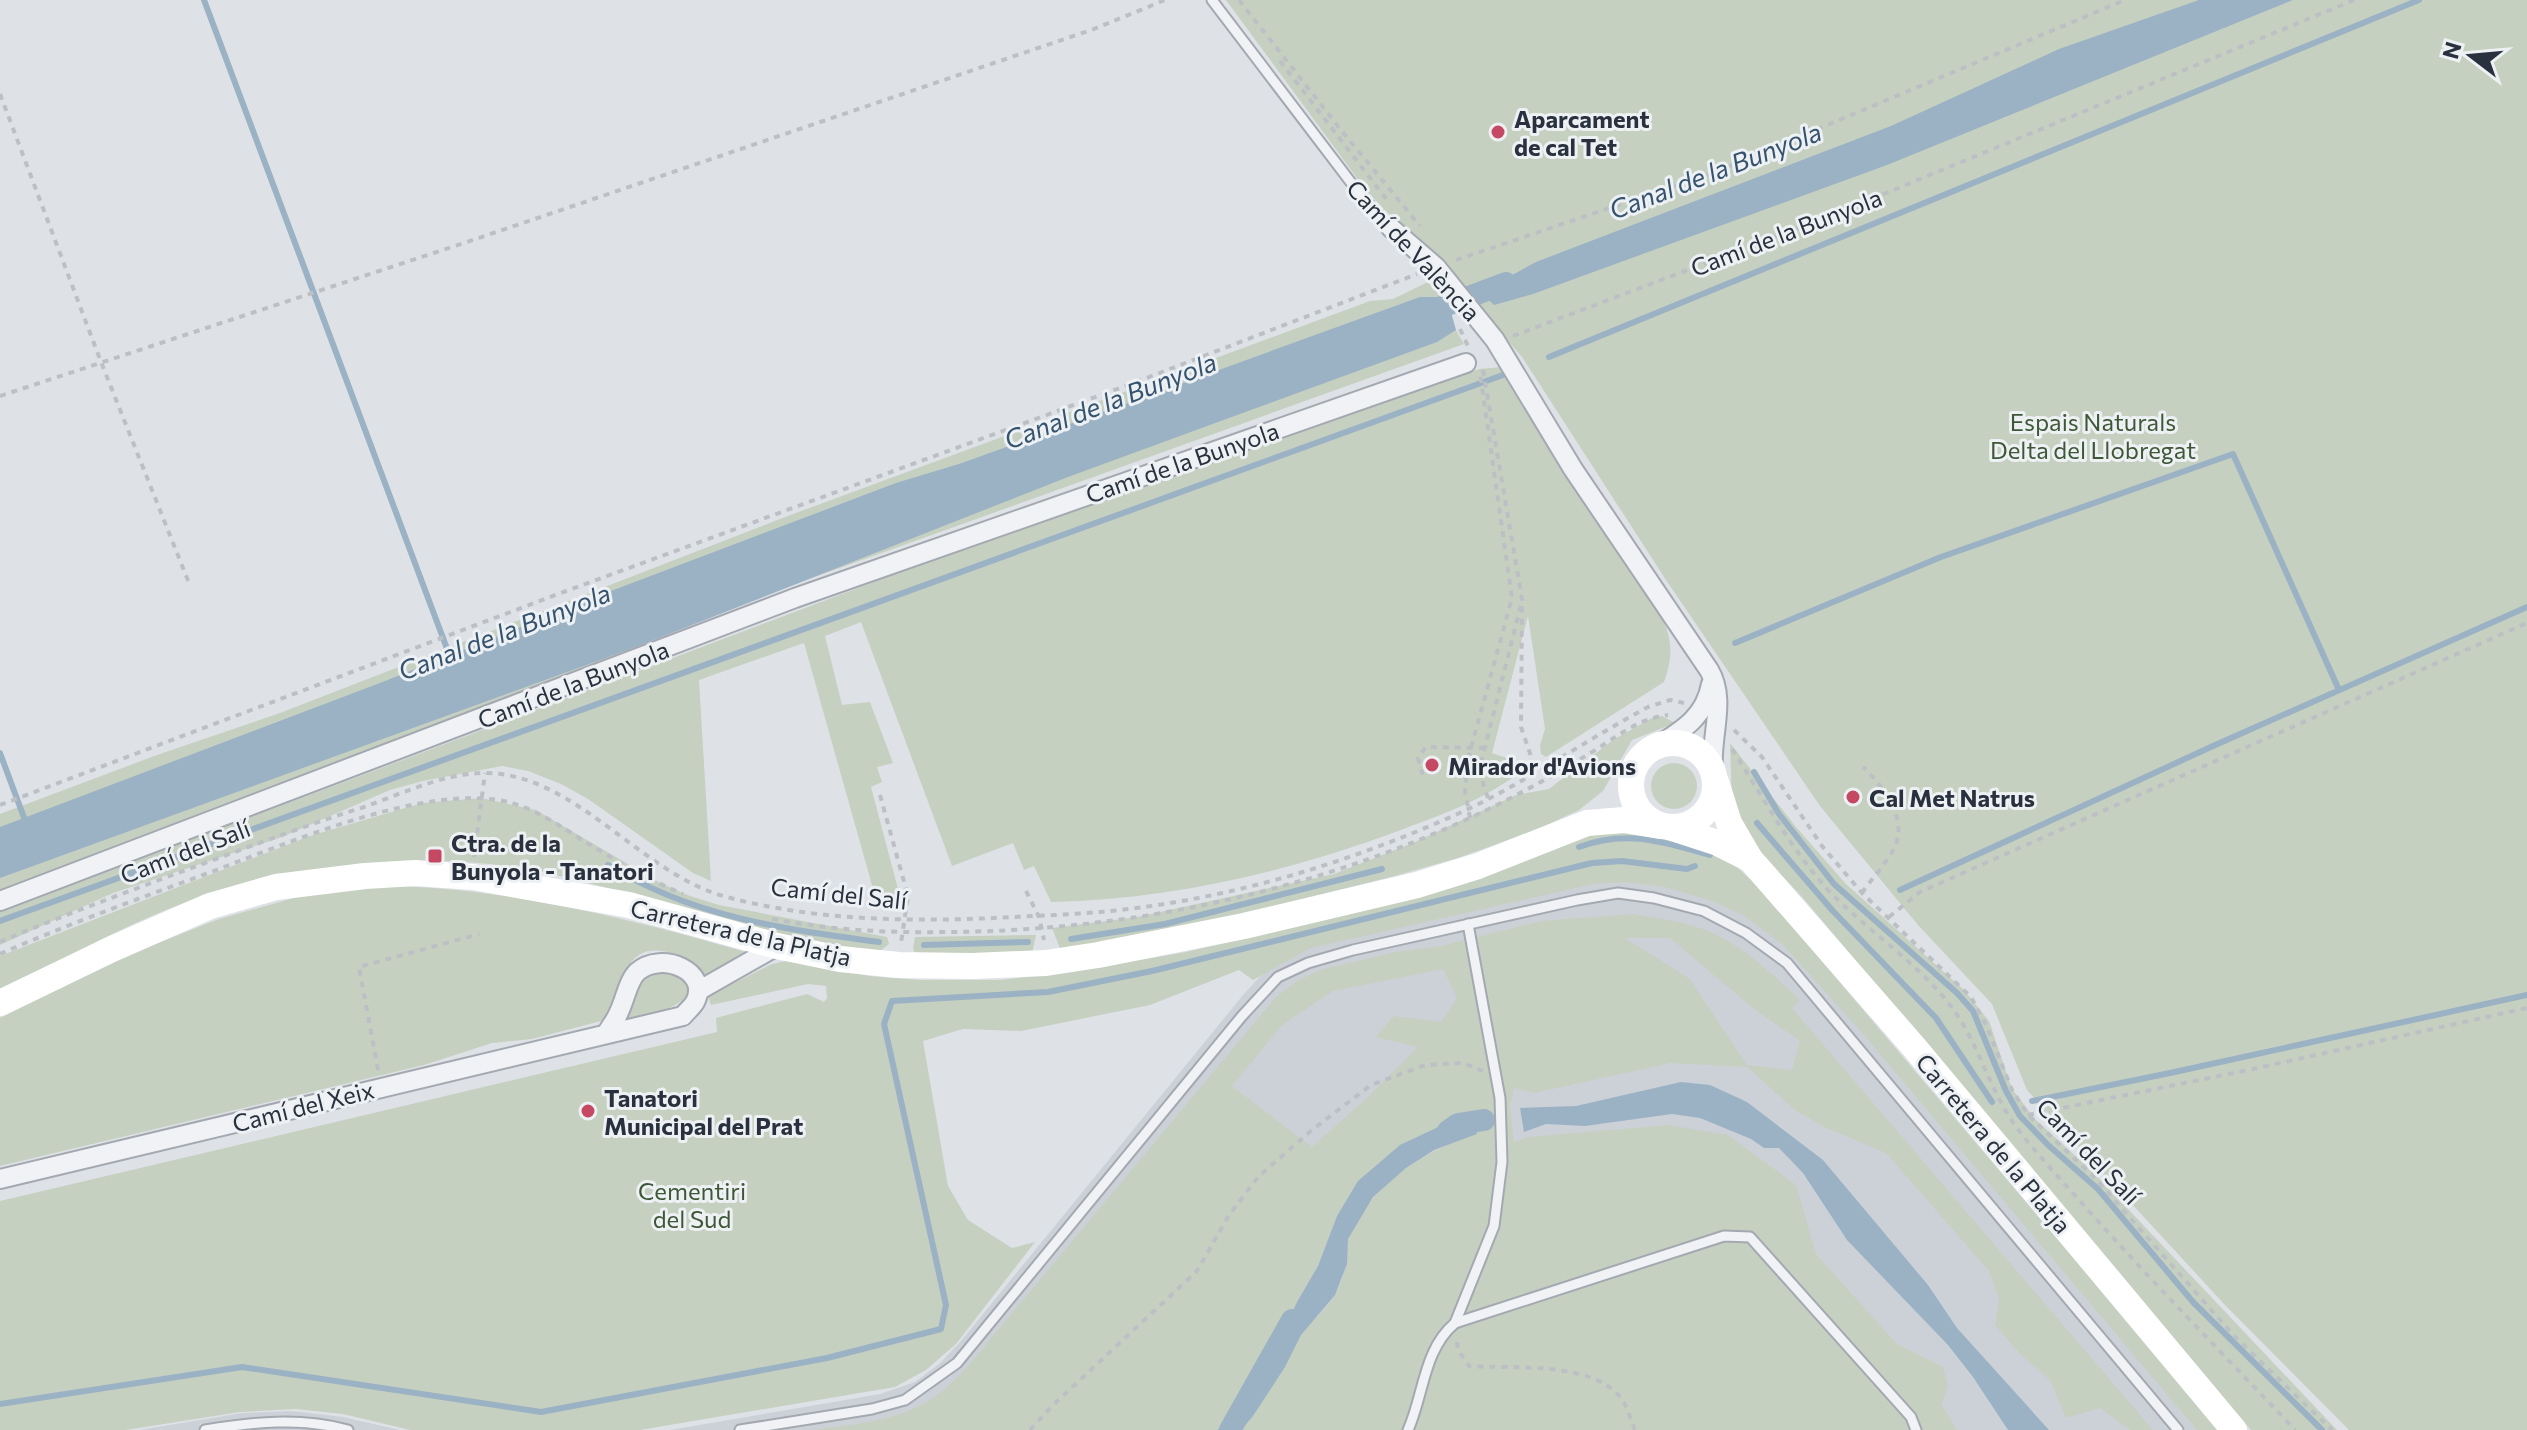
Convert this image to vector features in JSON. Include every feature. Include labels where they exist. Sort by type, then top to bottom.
[{"type":"street","name":"Camí de València","points":[[1391,228],[1439,271],[1492,336],[1573,469],[1709,670],[1716,682],[1718,702],[1712,745],[1714,776]]},
{"type":"street","name":"Camí de la Bunyola","points":[[0,901],[795,598],[1473,358]]},
{"type":"street","points":[[1645,756],[1666,743],[1689,746],[1707,760],[1714,776],[1711,804],[1696,822],[1666,827],[1649,820],[1634,801],[1632,776],[1645,756],[1700,714],[1708,701],[1711,685],[1709,670]]},
{"type":"street","name":"Carretera de la Platja","points":[[1587,823],[1614,796],[1645,756]]},
{"type":"street","name":"Carretera de la Platja","points":[[1714,776],[1729,823],[1750,859],[1924,1059],[2234,1430]]},
{"type":"street","name":"Carretera de la Platja","points":[[0,1003],[210,906],[276,887],[365,876],[415,873],[501,881],[629,905],[777,946],[840,959],[936,967],[1046,963],[1244,926],[1417,885],[1478,866],[1587,823],[1624,820],[1666,827],[1718,843],[1750,859]]},
{"type":"street","name":"Camí del Xeix","points":[[0,1179],[683,1016],[695,1002],[698,991],[777,946]]},
{"type":"street","points":[[606,1034],[618,1016],[634,975],[646,966],[658,961],[672,963],[695,979],[698,991]]},
{"type":"lane","name":"Camí de València","points":[[1212,0],[1359,193],[1391,228]]},
{"type":"lane","points":[[740,1430],[872,1409],[905,1400],[957,1363],[1242,1016],[1278,977],[1308,963],[1338,955],[1618,893],[1654,898],[1704,911],[1746,933],[1787,963],[2178,1430]]},
{"type":"lane","points":[[1455,1323],[1494,1226],[1502,1162],[1500,1098],[1468,924]]},
{"type":"lane","points":[[1408,1430],[1429,1362],[1443,1334],[1455,1323],[1724,1236],[1750,1237],[1911,1417],[1916,1430]]},
{"type":"lane","points":[[205,1430],[270,1421],[348,1430]]},
{"type":"path","points":[[0,396],[464,243],[1094,29],[1165,0]]},
{"type":"path","points":[[1239,0],[1341,130],[1426,231]]},
{"type":"path","points":[[0,805],[451,634],[1713,173],[2125,0]]},
{"type":"path","name":"Camí de la Bunyola","points":[[1492,336],[1520,334],[1833,215],[2354,0]]},
{"type":"path","points":[[0,94],[101,362],[189,583]]},
{"type":"path","points":[[1473,358],[1522,599],[1521,727],[1537,772]]},
{"type":"path","points":[[1488,798],[1483,783],[1482,759],[1522,599]]},
{"type":"path","points":[[1889,917],[1920,892],[2527,623]]},
{"type":"path","name":"Camí del Salí","points":[[0,942],[302,827],[437,782],[485,773],[514,778],[554,793],[620,835],[679,879],[701,889],[800,911],[904,919],[1039,917],[1133,908],[1217,894],[1376,847],[1488,798],[1657,702],[1670,700],[1693,706]]},
{"type":"path","points":[[770,918],[902,933],[1043,929],[1183,910],[1237,899],[1340,869],[1470,818],[1580,760],[1642,722],[1678,714]]},
{"type":"path","name":"Camí del Salí","points":[[1732,729],[1762,757],[1822,846],[1862,893],[1971,997],[2016,1097],[2028,1115],[2094,1177],[2236,1338],[2332,1430]]},
{"type":"path","points":[[1726,740],[1789,841],[1826,887],[1924,976],[1950,1005],[1968,1033],[1994,1091],[2033,1148],[2129,1256],[2295,1430]]},
{"type":"path","points":[[1436,772],[1422,773],[1418,758],[1426,747],[1484,748]]},
{"type":"path","points":[[1862,893],[1896,845],[1899,829],[1893,808],[1876,779],[1863,767]]},
{"type":"path","points":[[472,867],[485,773]]},
{"type":"path","points":[[880,795],[908,896],[898,965]]},
{"type":"path","points":[[0,954],[230,865],[390,809],[442,800],[510,802],[536,812],[634,871],[689,897]]},
{"type":"path","points":[[1026,891],[1043,929],[1046,963]]},
{"type":"path","points":[[379,1080],[359,967],[479,934]]},
{"type":"path","points":[[2028,1115],[2527,1008]]},
{"type":"path","points":[[1030,1430],[1197,1271],[1229,1215],[1259,1176],[1323,1121],[1371,1085],[1425,1065],[1463,1063],[1496,1076]]},
{"type":"path","points":[[1455,1323],[1458,1350],[1469,1366],[1572,1371],[1606,1384],[1623,1401],[1635,1430]]},
{"type":"shaded area","points":[[1596,871],[1714,890],[1793,937],[2214,1430],[670,1430],[880,1394],[915,1382],[939,1364],[1243,995],[1266,970],[1304,941]]},
{"type":"shaded area","points":[[292,1411],[343,1417],[400,1430],[139,1430],[242,1413]]},
{"type":"green space","name":"Espais Naturals Delta del Llobregat","points":[[1226,0],[2527,0],[2527,1430],[2349,1430],[2225,1305],[2027,1090],[1992,1004],[1918,925],[1820,806],[1666,580],[1522,357],[1430,251],[1398,224],[1365,189]]},
{"type":"green space","points":[[1428,282],[1441,297],[1437,300],[0,840],[0,814],[280,713],[785,517],[1370,301],[1393,299]]},
{"type":"green space","points":[[1456,330],[1464,344],[809,579],[197,818],[0,891],[0,870],[1437,332]]},
{"type":"green space","points":[[1503,367],[1507,380],[1514,379],[1664,622],[1670,644],[1669,666],[1664,682],[1546,757],[1541,754],[1540,745],[1545,729],[1528,616],[1492,753],[1521,763],[1519,773],[1476,799],[1430,819],[1356,846],[1228,881],[1140,896],[1051,902],[1034,866],[1024,870],[1013,843],[952,866],[861,622],[825,636],[842,705],[870,702],[893,763],[877,767],[882,782],[871,787],[902,904],[877,903],[804,643],[699,680],[711,881],[693,873],[588,799],[561,784],[528,771],[502,766],[390,790],[282,837],[113,893],[0,945],[0,912],[911,568],[1479,369]]},
{"type":"green space","points":[[1662,716],[1675,723],[1632,740],[1603,791],[1579,810],[1536,830],[1458,858],[1259,910],[1061,951],[1052,928],[1137,917],[1334,874],[1415,842],[1516,795],[1549,789],[1613,740],[1652,718]]},
{"type":"green space","points":[[1730,743],[1846,884],[1964,990],[1989,1021],[2012,1089],[2036,1120],[2092,1171],[2337,1430],[2251,1430],[1803,898],[1749,840],[1732,802]]},
{"type":"green space","points":[[1674,763],[1690,770],[1697,786],[1690,802],[1674,809],[1658,802],[1651,786],[1658,770]]},
{"type":"green space","points":[[481,798],[536,810],[660,883],[690,896],[719,905],[887,937],[889,944],[880,951],[766,933],[582,881],[520,868],[482,863],[403,861],[323,868],[209,894],[129,926],[0,991],[0,956],[310,836],[422,803]]},
{"type":"green space","name":"Cementiri del Sud","points":[[1630,828],[1696,846],[1730,861],[1760,888],[2219,1430],[2197,1430],[1864,1035],[1783,945],[1743,915],[1712,901],[1665,887],[1627,882],[1593,884],[1311,948],[1253,980],[1239,970],[1150,1005],[1021,1031],[963,1029],[923,1041],[948,1186],[968,1220],[1012,1248],[1035,1242],[956,1344],[926,1370],[895,1387],[640,1430],[410,1430],[343,1414],[296,1409],[240,1412],[126,1430],[0,1430],[0,1201],[717,1032],[716,1018],[807,994],[824,1002],[827,998],[826,986],[808,984],[711,1005],[708,996],[772,964],[786,961],[869,976],[919,980],[1000,980],[1077,971],[1186,952],[1355,913],[1479,879],[1607,829]]},
{"type":"green space","points":[[392,886],[482,893],[571,908],[746,952],[704,977],[680,956],[648,951],[630,964],[605,1020],[532,1039],[492,1043],[424,1065],[0,1166],[0,1018],[132,953],[219,919],[322,890]]},
{"type":"green space","points":[[1633,914],[1676,922],[1717,935],[1761,964],[1800,1000],[1792,1008],[2153,1430],[2130,1430],[2100,1408],[2066,1418],[2050,1380],[2020,1354],[1995,1325],[1999,1298],[1989,1271],[1886,1153],[1824,1127],[1795,1110],[1747,1067],[1671,1063],[1534,1093],[1514,1088],[1510,1106],[1514,1142],[1528,1137],[1669,1125],[1728,1135],[1796,1185],[1816,1254],[1897,1344],[1943,1367],[1948,1386],[1942,1405],[1957,1430],[1241,1430],[1304,1332],[1335,1295],[1345,1269],[1349,1237],[1370,1202],[1413,1163],[1467,1138],[1474,1121],[1358,1181],[1337,1216],[1318,1266],[1297,1302],[1264,1375],[1228,1421],[1217,1430],[812,1430],[862,1423],[911,1410],[947,1387],[968,1366],[1276,997],[1297,981],[1320,970],[1396,952],[1441,946],[1541,921]],"holes":[[[1625,938],[1670,938],[1754,1009],[1800,1041],[1792,1070],[1747,1065],[1690,979]],[[1443,969],[1457,998],[1441,1022],[1394,1016],[1375,1037],[1418,1047],[1312,1147],[1232,1086],[1282,1025],[1333,991]]]},
{"type":"green space","points":[[1036,935],[1032,954],[915,954],[913,948],[915,937]]},
{"type":"green space","points":[[663,969],[681,979],[688,989],[686,997],[665,1010],[624,1021],[642,983]]},
{"type":"water","points":[[2199,0],[2293,0],[1887,165],[1533,294],[1494,305],[1481,292],[1536,262],[1891,126],[2059,49]]},
{"type":"water","points":[[1420,297],[1441,297],[1449,305],[1456,330],[1437,342],[1068,477],[636,647],[0,878],[0,827],[896,483],[962,463]]},
{"type":"water","points":[[1681,1082],[1710,1085],[1747,1102],[1823,1160],[1928,1285],[1957,1328],[2049,1430],[2008,1430],[1948,1345],[1847,1240],[1803,1173],[1779,1148],[1764,1148],[1751,1139],[1700,1118],[1672,1114],[1585,1126],[1546,1124],[1524,1132],[1520,1108],[1576,1106]]},
{"type":"water","points":[[1468,1113],[1477,1134],[1434,1150],[1406,1168],[1373,1197],[1348,1239],[1347,1264],[1335,1295],[1301,1335],[1285,1367],[1241,1430],[1217,1430],[1228,1421],[1264,1375],[1297,1302],[1318,1266],[1337,1216],[1358,1181],[1400,1145]]},
{"type":"waterway","points":[[204,0],[452,662]]},
{"type":"waterway","points":[[1549,357],[2419,0]]},
{"type":"waterway","name":"Canal de la Bunyola","points":[[1423,314],[1506,283]]},
{"type":"waterway","points":[[0,921],[1503,375]]},
{"type":"waterway","points":[[1735,643],[1941,557],[2233,454],[2339,690]]},
{"type":"waterway","points":[[1900,890],[2213,746],[2527,607]]},
{"type":"waterway","points":[[0,753],[26,823]]},
{"type":"waterway","points":[[1754,772],[1779,814],[1834,884],[1957,993],[1973,1011],[2006,1091],[2020,1116],[2098,1189],[2193,1302],[2322,1430]]},
{"type":"waterway","points":[[1757,823],[1832,910],[1936,1018],[1992,1102]]},
{"type":"waterway","points":[[1579,847],[1629,838],[1661,842],[1710,855]]},
{"type":"waterway","points":[[0,1404],[242,1367],[541,1412],[827,1358],[941,1329],[946,1305],[884,1024],[892,1001],[1048,992],[1152,971],[1592,863],[1622,861],[1687,869],[1695,866]]},
{"type":"waterway","points":[[608,865],[640,883],[706,909],[773,926],[879,942]]},
{"type":"waterway","points":[[1071,939],[1165,924],[1382,869]]},
{"type":"waterway","points":[[924,945],[1028,942]]},
{"type":"waterway","points":[[2032,1101],[2527,995]]},
{"type":"waterway","points":[[1448,1131],[1458,1124],[1484,1120]]},
{"type":"waterway","points":[[1230,1430],[1292,1320]]},
{"type":"place","name":"Aparcament de cal Tet","points":[[1498,132]]},
{"type":"place","name":"Mirador d'Avions","points":[[1432,765]]},
{"type":"place","name":"Cal Met Natrus","points":[[1853,797]]},
{"type":"place","name":"Ctra. de la Bunyola - Tanatori","points":[[435,856]]},
{"type":"place","name":"Tanatori Municipal del Prat","points":[[588,1111]]}]
